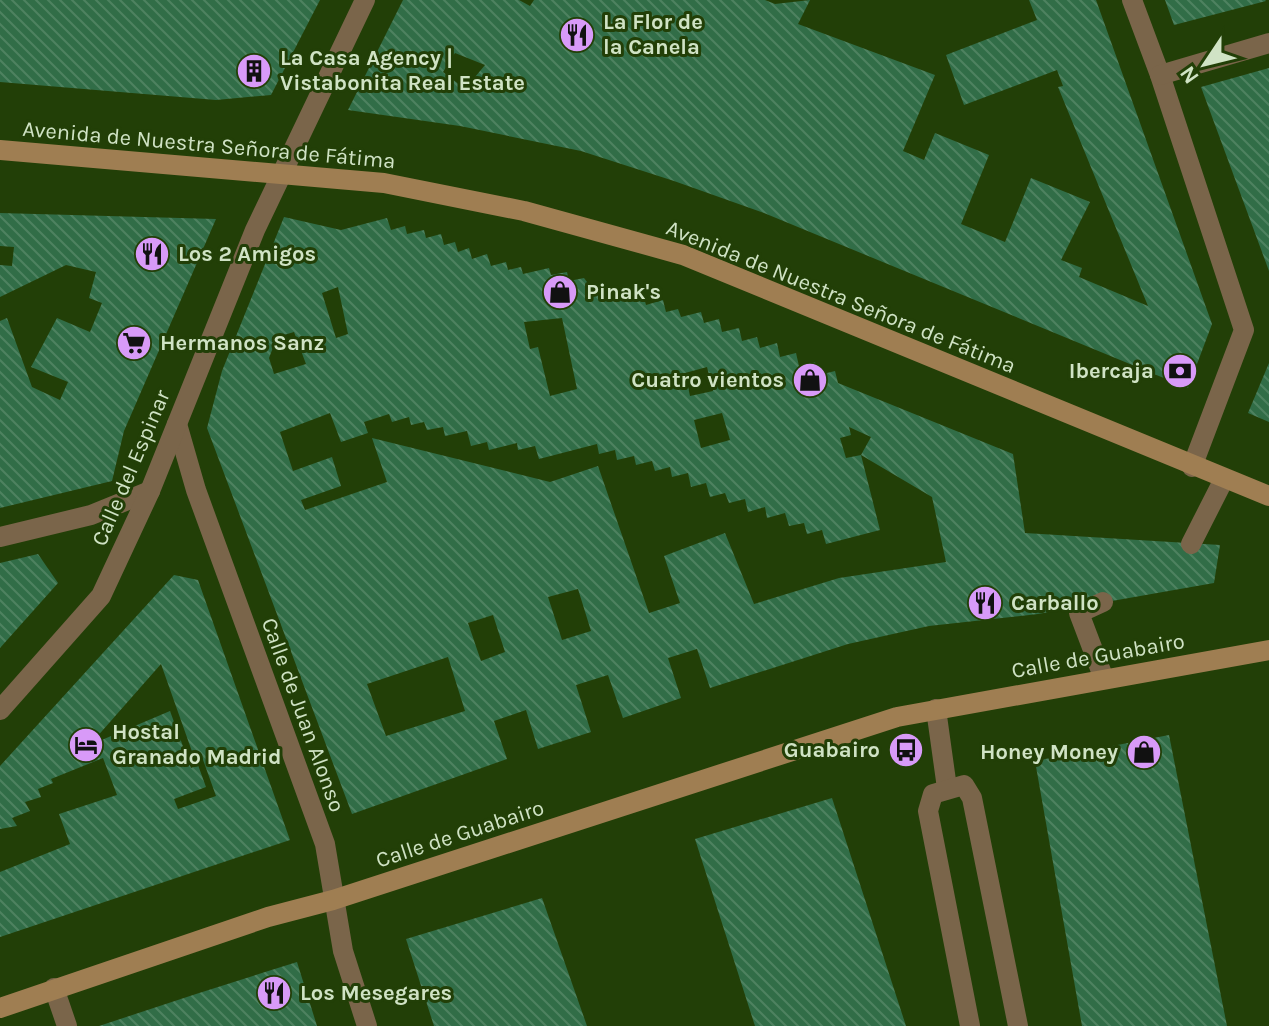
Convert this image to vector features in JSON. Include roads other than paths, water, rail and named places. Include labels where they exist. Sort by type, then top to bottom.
[{"type":"street","name":"Calle del Espinar","points":[[0,710],[101,596],[150,491],[281,172],[365,0]]},
{"type":"street","points":[[1132,0],[1160,75],[1244,330],[1192,467]]},
{"type":"street","points":[[1160,75],[1269,43]]},
{"type":"street","name":"Avenida de Nuestra Señora de Fátima","points":[[0,150],[384,183],[524,211],[683,255],[1192,467],[1269,496]]},
{"type":"street","name":"Calle de Juan Alonso","points":[[177,424],[196,490],[325,844],[343,951],[367,1026]]},
{"type":"street","points":[[1191,544],[1224,479]]},
{"type":"street","points":[[0,537],[91,515],[150,491]]},
{"type":"street","points":[[1103,602],[1079,613],[1104,679]]},
{"type":"street","name":"Calle de Guabairo","points":[[0,1008],[268,917],[333,900],[897,717],[1269,650]]},
{"type":"street","points":[[936,709],[947,788]]},
{"type":"street","points":[[970,1026],[928,811],[933,794],[964,785],[972,798],[1018,1026]]},
{"type":"street","points":[[54,988],[67,1026]]},
{"type":"place","name":"La Flor de la Canela","points":[[577,35]]},
{"type":"place","name":"La Casa Agency | Vistabonita Real Estate","points":[[254,71]]},
{"type":"place","name":"Los 2 Amigos","points":[[152,254]]},
{"type":"place","name":"Pinak's","points":[[560,292]]},
{"type":"place","name":"Hermanos Sanz","points":[[134,343]]},
{"type":"place","name":"Ibercaja","points":[[1180,371]]},
{"type":"place","name":"Cuatro vientos","points":[[810,380]]},
{"type":"place","name":"Carballo","points":[[985,603]]},
{"type":"place","name":"Hostal Granado Madrid","points":[[86,745]]},
{"type":"place","name":"Guabairo","points":[[906,750]]},
{"type":"place","name":"Honey Money","points":[[1144,752]]},
{"type":"place","name":"Los Mesegares","points":[[274,993]]}]
